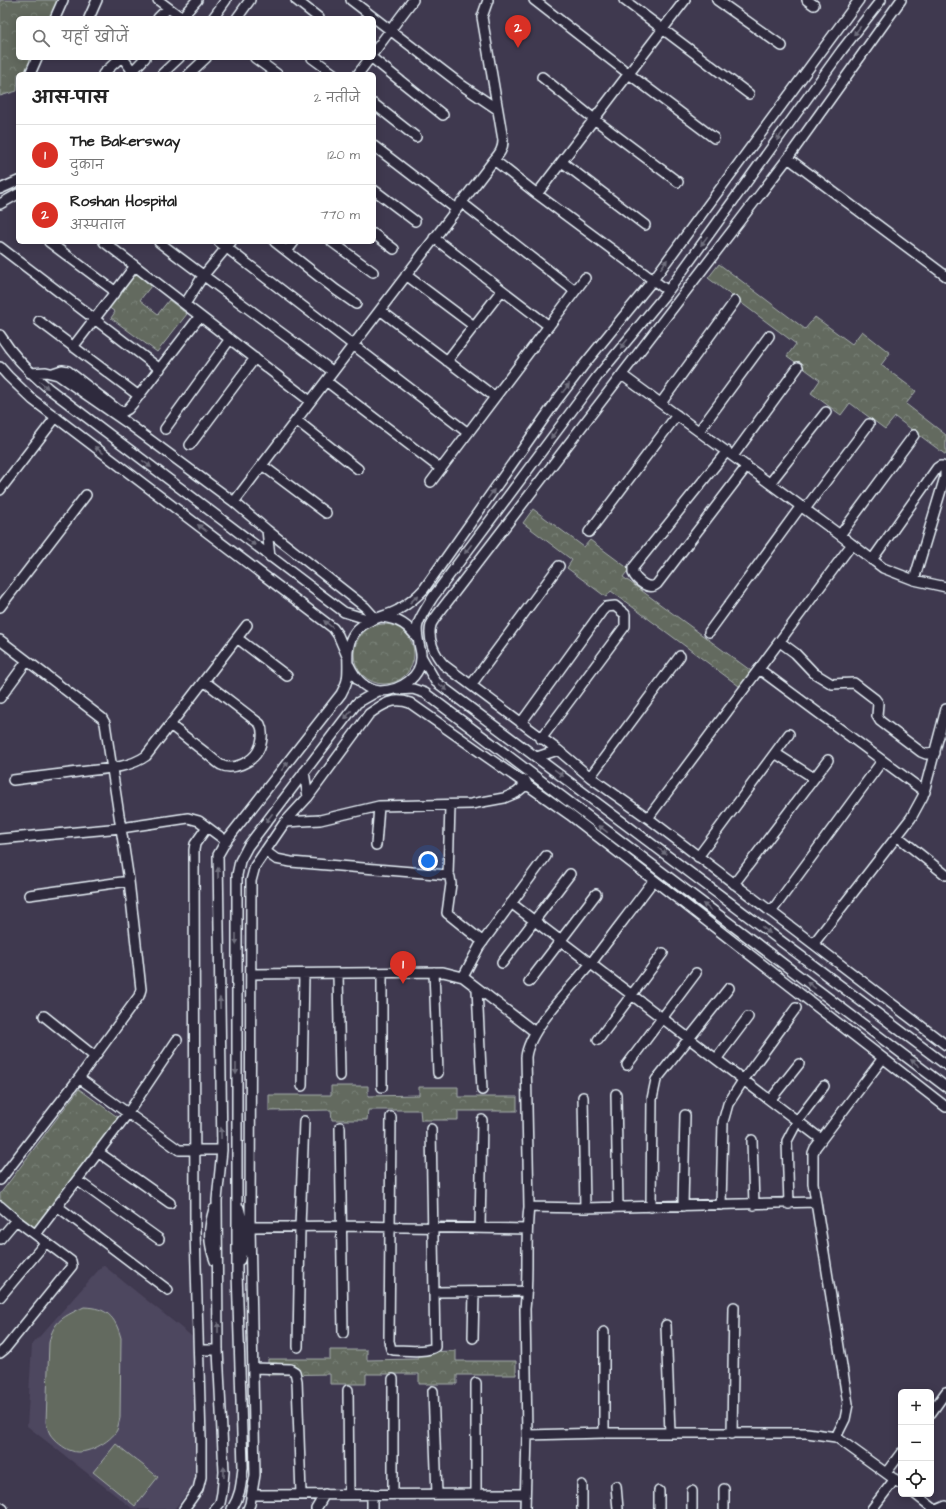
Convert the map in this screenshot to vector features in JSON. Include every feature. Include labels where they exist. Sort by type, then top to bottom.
[{"type":"street","points":[[56,16],[63,0]]},
{"type":"street","points":[[90,16],[97,0]]},
{"type":"street","points":[[158,0],[179,16]]},
{"type":"street","points":[[184,16],[197,0]]},
{"type":"street","points":[[214,16],[226,0]]},
{"type":"street","points":[[238,16],[250,0]]},
{"type":"street","points":[[296,0],[316,16]]},
{"type":"street","points":[[351,0],[372,16]]},
{"type":"street","points":[[376,49],[413,0]]},
{"type":"street","points":[[234,502],[503,148],[503,140],[482,17],[488,0]]},
{"type":"street","points":[[534,0],[714,138]]},
{"type":"street","points":[[624,0],[749,94]]},
{"type":"street","points":[[537,194],[685,0]]},
{"type":"street","points":[[717,0],[782,46]]},
{"type":"street","points":[[215,1509],[220,1503],[224,1472],[218,1350],[217,1266],[210,1247],[209,1224],[217,1200],[222,1150],[217,860],[220,852],[226,841],[341,694],[347,681],[348,645],[354,634],[362,625],[396,611],[412,602],[424,589],[557,400],[652,280],[858,0]]},
{"type":"street","points":[[880,0],[668,290],[597,377],[433,597],[418,625],[418,639],[421,656],[436,682],[946,1065]]},
{"type":"street","points":[[901,0],[788,158],[431,625],[431,638],[438,659],[444,665],[814,943],[946,1045]]},
{"type":"street","points":[[160,16],[168,8]]},
{"type":"street","points":[[376,19],[463,86],[497,109]]},
{"type":"street","points":[[31,72],[36,60]]},
{"type":"street","points":[[105,72],[119,60]]},
{"type":"street","points":[[122,60],[131,72]]},
{"type":"street","points":[[133,72],[143,60]]},
{"type":"street","points":[[164,72],[177,60]]},
{"type":"street","points":[[191,72],[204,60]]},
{"type":"street","points":[[258,60],[274,72]]},
{"type":"street","points":[[315,60],[331,72]]},
{"type":"street","points":[[360,72],[369,60]]},
{"type":"street","points":[[374,60],[443,115]]},
{"type":"street","points":[[110,67],[115,72]]},
{"type":"street","points":[[542,77],[594,119],[678,182]]},
{"type":"street","points":[[376,106],[416,137]]},
{"type":"street","points":[[376,147],[459,205],[575,291]]},
{"type":"street","points":[[788,158],[946,276]]},
{"type":"street","points":[[494,160],[652,280],[668,290]]},
{"type":"street","points":[[562,162],[645,225]]},
{"type":"street","points":[[0,189],[16,182]]},
{"type":"street","points":[[376,192],[415,221]]},
{"type":"street","points":[[0,204],[16,195]]},
{"type":"street","points":[[376,236],[394,249]]},
{"type":"street","points":[[434,238],[549,326]]},
{"type":"street","points":[[52,244],[116,292]]},
{"type":"street","points":[[107,244],[310,401]]},
{"type":"street","points":[[162,244],[203,276],[280,331],[332,372]]},
{"type":"street","points":[[278,244],[356,304]]},
{"type":"street","points":[[287,251],[292,244]]},
{"type":"street","points":[[335,244],[373,272]]},
{"type":"street","points":[[185,304],[203,276],[229,245],[353,345],[468,432]]},
{"type":"street","points":[[0,247],[160,369]]},
{"type":"street","points":[[73,347],[136,266]]},
{"type":"street","points":[[406,275],[474,326]]},
{"type":"street","points":[[431,482],[585,278]]},
{"type":"street","points":[[447,361],[502,290]]},
{"type":"street","points":[[661,403],[735,301]]},
{"type":"street","points":[[380,310],[495,397]]},
{"type":"street","points":[[53,373],[62,370],[68,371],[123,412],[128,409],[139,396],[200,316]]},
{"type":"street","points":[[40,321],[139,396]]},
{"type":"street","points":[[0,335],[7,347],[30,373],[48,388],[344,612],[375,619],[389,618],[401,622],[411,629],[418,639]]},
{"type":"street","points":[[700,432],[769,336]]},
{"type":"street","points":[[165,428],[230,339]]},
{"type":"street","points":[[190,445],[255,358]]},
{"type":"street","points":[[0,367],[33,400],[332,628],[338,635],[355,677],[365,686],[378,691],[414,689],[425,693],[946,1087]]},
{"type":"street","points":[[747,466],[657,584],[650,586],[640,582],[633,573],[633,568],[730,454],[798,367]]},
{"type":"street","points":[[30,373],[53,373],[126,422],[234,502],[267,530],[365,607],[375,619]]},
{"type":"street","points":[[622,374],[803,507],[883,568],[914,580],[946,587]]},
{"type":"street","points":[[326,381],[441,468]]},
{"type":"street","points":[[770,483],[826,412]]},
{"type":"street","points":[[589,532],[677,415]]},
{"type":"street","points":[[0,490],[56,417]]},
{"type":"street","points":[[296,420],[358,469]]},
{"type":"street","points":[[709,632],[803,507],[869,424]]},
{"type":"street","points":[[840,535],[914,435]]},
{"type":"street","points":[[262,465],[326,513]]},
{"type":"street","points":[[872,560],[937,468],[943,466],[945,469],[945,477],[914,580]]},
{"type":"street","points":[[0,607],[86,495]]},
{"type":"street","points":[[267,530],[270,557]]},
{"type":"street","points":[[480,533],[493,542]]},
{"type":"street","points":[[648,818],[852,544]]},
{"type":"street","points":[[471,685],[559,566]]},
{"type":"street","points":[[521,723],[602,611],[606,608],[615,606],[624,614],[625,626],[541,739]]},
{"type":"street","points":[[14,780],[111,768],[137,762],[142,759],[146,756],[248,625]]},
{"type":"street","points":[[237,638],[287,676]]},
{"type":"street","points":[[0,640],[102,718],[105,723],[129,881],[140,988],[139,996],[79,1078],[0,1180]]},
{"type":"street","points":[[780,642],[795,653],[814,673],[832,684],[848,682],[856,684],[877,700],[879,706],[877,716],[880,722],[921,752],[926,754],[934,753]]},
{"type":"street","points":[[391,691],[402,686],[412,678],[418,668],[421,656]]},
{"type":"street","points":[[590,776],[680,656]]},
{"type":"street","points":[[0,698],[28,661]]},
{"type":"street","points":[[759,669],[925,792]]},
{"type":"street","points":[[170,725],[221,765],[235,767],[251,759],[256,754],[261,745],[262,728],[260,724],[204,681]]},
{"type":"street","points":[[232,1509],[241,1489],[242,1467],[236,1197],[237,875],[240,861],[248,846],[304,772],[357,704],[378,691]]},
{"type":"street","points":[[248,1509],[255,1475],[250,1227],[252,881],[255,866],[285,822],[308,797],[369,714],[382,705],[392,701],[402,700],[410,703],[570,815],[653,881],[946,1107]]},
{"type":"street","points":[[814,943],[911,818],[925,792],[946,709]]},
{"type":"street","points":[[698,857],[789,734]]},
{"type":"street","points":[[537,757],[558,750]]},
{"type":"street","points":[[775,753],[814,778]]},
{"type":"street","points":[[734,884],[828,760]]},
{"type":"street","points":[[771,912],[882,761]]},
{"type":"street","points":[[522,767],[526,784]]},
{"type":"street","points":[[304,772],[308,797]]},
{"type":"street","points":[[285,822],[320,820],[379,806],[450,806],[470,804],[504,798],[516,793],[526,784]]},
{"type":"street","points":[[376,845],[379,806]]},
{"type":"street","points":[[450,806],[448,875],[450,877],[451,884],[446,913],[483,942]]},
{"type":"street","points":[[0,839],[121,828],[188,818],[199,821],[226,841]]},
{"type":"street","points":[[184,1509],[198,1489],[201,1481],[195,1231],[194,850],[195,844],[207,827]]},
{"type":"street","points":[[897,836],[946,875]]},
{"type":"street","points":[[265,851],[276,859],[291,862],[448,875]]},
{"type":"street","points":[[463,977],[483,942],[546,856]]},
{"type":"street","points":[[502,963],[570,874]]},
{"type":"street","points":[[29,895],[129,881]]},
{"type":"street","points":[[525,1509],[527,1435],[525,1309],[527,1291],[527,1229],[529,1207],[527,1048],[535,1032],[591,963],[653,881]]},
{"type":"street","points":[[529,982],[596,894]]},
{"type":"street","points":[[512,903],[821,1138]]},
{"type":"street","points":[[598,1040],[663,953]]},
{"type":"street","points":[[434,972],[438,1073]]},
{"type":"street","points":[[252,974],[443,972],[463,977],[535,1032]]},
{"type":"street","points":[[382,973],[382,1087]]},
{"type":"street","points":[[302,1086],[304,974]]},
{"type":"street","points":[[338,974],[340,1076]]},
{"type":"street","points":[[627,1065],[696,974]]},
{"type":"street","points":[[651,1207],[652,1099],[656,1080],[729,988]]},
{"type":"street","points":[[478,989],[482,1090]]},
{"type":"street","points":[[721,1205],[723,1122],[728,1104],[744,1079],[796,1008]]},
{"type":"street","points":[[44,1016],[94,1056]]},
{"type":"street","points":[[717,1058],[748,1017]]},
{"type":"street","points":[[36,1234],[128,1113],[177,1040]]},
{"type":"street","points":[[836,1437],[845,1419],[848,1404],[813,1183],[813,1153],[821,1138],[883,1058]]},
{"type":"street","points":[[771,1099],[799,1064]]},
{"type":"street","points":[[79,1078],[179,1150],[222,1150]]},
{"type":"street","points":[[789,1204],[787,1141],[798,1120],[824,1086]]},
{"type":"street","points":[[616,1094],[618,1207]]},
{"type":"street","points":[[583,1097],[585,1208]]},
{"type":"street","points":[[683,1206],[685,1115]]},
{"type":"street","points":[[390,1117],[389,1341],[391,1349],[394,1350],[425,1350],[435,1347],[431,1129]]},
{"type":"street","points":[[480,1228],[482,1120]]},
{"type":"street","points":[[298,1347],[304,1121]]},
{"type":"street","points":[[340,1127],[343,1334]]},
{"type":"street","points":[[752,1140],[754,1205]]},
{"type":"street","points":[[98,1152],[170,1203]]},
{"type":"street","points":[[77,1180],[159,1240]]},
{"type":"street","points":[[529,1207],[651,1207],[816,1202]]},
{"type":"street","points":[[0,1206],[16,1220],[71,1261],[72,1266],[5,1349],[0,1353]]},
{"type":"street","points":[[57,1206],[168,1290]]},
{"type":"street","points":[[0,1239],[16,1220]]},
{"type":"street","points":[[250,1227],[342,1226],[527,1229]]},
{"type":"street","points":[[0,1297],[46,1242]]},
{"type":"street","points":[[434,1292],[527,1291]]},
{"type":"street","points":[[473,1338],[474,1292]]},
{"type":"street","points":[[732,1434],[734,1307]]},
{"type":"street","points":[[666,1325],[670,1433]]},
{"type":"street","points":[[604,1332],[604,1433]]},
{"type":"street","points":[[198,1350],[218,1350]]},
{"type":"street","points":[[253,1368],[290,1369],[295,1372],[299,1413],[301,1494]]},
{"type":"street","points":[[393,1379],[393,1494]]},
{"type":"street","points":[[476,1383],[476,1493]]},
{"type":"street","points":[[348,1390],[349,1494]]},
{"type":"street","points":[[433,1391],[437,1494]]},
{"type":"street","points":[[934,1409],[946,1392]]},
{"type":"street","points":[[527,1435],[604,1433],[807,1433],[836,1437],[898,1482],[872,1509]]},
{"type":"street","points":[[886,1473],[898,1457]]},
{"type":"street","points":[[582,1485],[582,1509]]},
{"type":"street","points":[[616,1486],[618,1509]]},
{"type":"street","points":[[724,1489],[724,1509]]},
{"type":"street","points":[[659,1491],[659,1509]]},
{"type":"street","points":[[692,1491],[692,1509]]},
{"type":"street","points":[[316,1509],[325,1494]]},
{"type":"street","points":[[372,1494],[372,1509]]},
{"type":"street","points":[[252,1495],[525,1494]]},
{"type":"street","points":[[919,1497],[934,1509]]},
{"type":"street","points":[[939,1509],[946,1506]]},
{"type":"shaded area","points":[[103,1265],[194,1338],[197,1482],[174,1509],[133,1509],[27,1426],[32,1345]]},
{"type":"green space","points":[[0,0],[59,0],[51,16],[16,16],[16,60],[31,60],[26,72],[16,72],[16,91],[0,96]]},
{"type":"green space","points":[[719,264],[805,329],[815,317],[852,344],[862,331],[890,353],[881,365],[916,391],[906,404],[946,435],[946,455],[895,417],[885,429],[850,403],[841,415],[811,393],[820,380],[787,356],[796,344],[708,278]]},
{"type":"green space","points":[[133,271],[151,286],[140,300],[158,314],[169,300],[187,314],[157,352],[111,318],[115,312],[107,306]]},
{"type":"green space","points":[[533,509],[584,547],[590,540],[629,569],[623,577],[754,673],[743,689],[611,591],[606,597],[567,568],[572,560],[523,523]]},
{"type":"green space","points":[[384,624],[396,626],[409,637],[412,642],[414,654],[412,666],[401,679],[396,682],[384,684],[372,682],[359,671],[356,666],[354,654],[356,642],[367,629],[372,626]]},
{"type":"green space","points":[[331,1086],[368,1086],[368,1096],[419,1095],[419,1087],[458,1087],[458,1097],[517,1097],[517,1111],[458,1111],[458,1120],[421,1120],[420,1110],[368,1110],[367,1120],[332,1120],[331,1110],[269,1111],[269,1095],[331,1095]]},
{"type":"green space","points":[[79,1089],[119,1118],[34,1227],[0,1201],[0,1194]]},
{"type":"green space","points":[[84,1307],[104,1311],[113,1319],[119,1330],[121,1338],[120,1418],[114,1435],[104,1443],[84,1452],[77,1452],[66,1448],[57,1441],[50,1434],[46,1422],[49,1343],[53,1329],[57,1324],[66,1316]]},
{"type":"green space","points":[[330,1350],[367,1350],[367,1360],[418,1359],[418,1352],[456,1351],[456,1361],[516,1361],[516,1375],[457,1375],[457,1384],[419,1384],[419,1374],[366,1374],[366,1384],[330,1384],[330,1374],[268,1375],[268,1359],[330,1359]]},
{"type":"green space","points":[[116,1444],[158,1477],[135,1506],[93,1472]]},
{"type":"place","name":"Roshan Hospital","points":[[518,48]]},
{"type":"place","name":"The Bakersway","points":[[403,984]]}]
